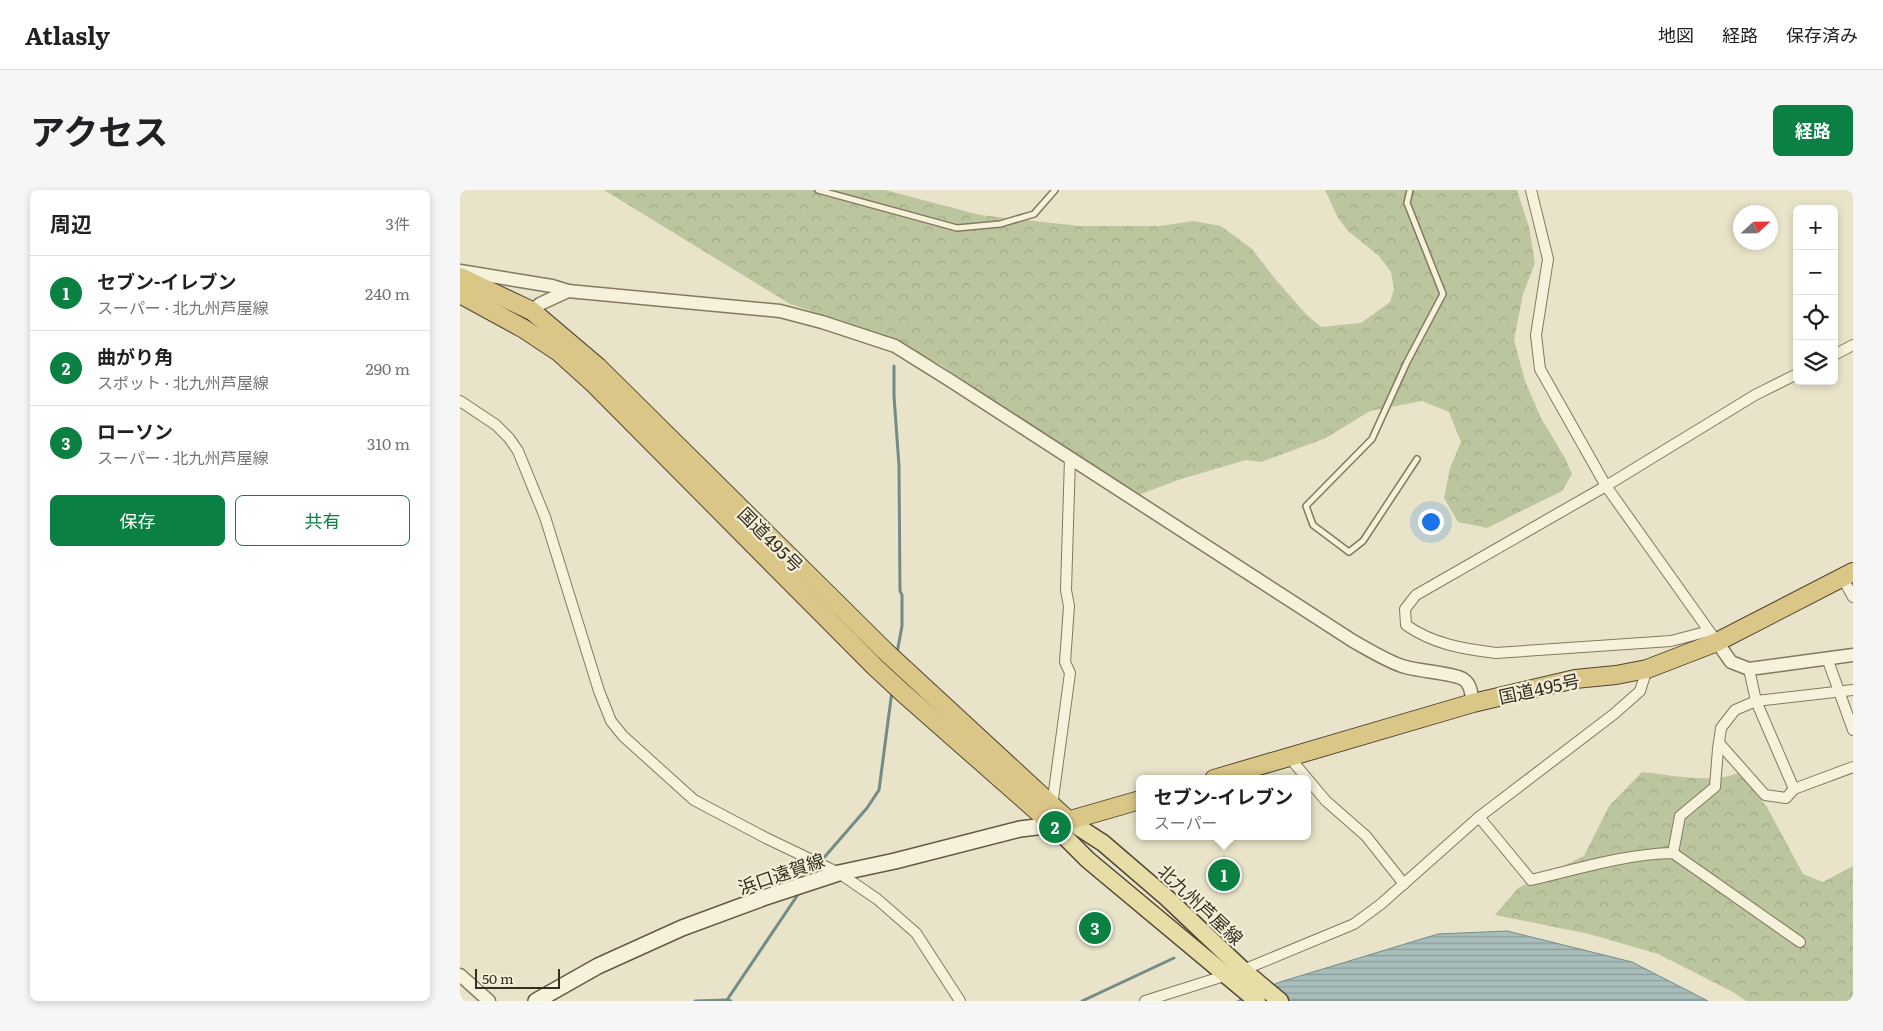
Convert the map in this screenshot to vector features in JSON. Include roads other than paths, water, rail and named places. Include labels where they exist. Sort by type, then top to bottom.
[{"type":"highway","name":"国道495号","points":[[461,285],[532,311],[598,367],[885,652],[1052,806],[1061,823]]},
{"type":"highway","name":"国道495号","points":[[461,285],[560,353],[607,397],[903,693],[1061,823]]},
{"type":"highway","name":"国道495号","points":[[1227,775],[1473,703],[1575,679],[1616,675],[1647,669],[1713,636],[1848,574]]},
{"type":"highway","points":[[1061,823],[1136,801]]},
{"type":"main road","name":"浜口遠賀線","points":[[536,1001],[598,966],[682,928],[763,898],[839,873],[895,861],[1020,829],[1061,823]]},
{"type":"main road","name":"北九州芦屋線","points":[[1061,823],[1104,843],[1167,898],[1240,976],[1258,1001]]},
{"type":"main road","name":"北九州芦屋線","points":[[1061,823],[1088,860],[1240,976],[1280,1001]]},
{"type":"street","points":[[1531,190],[1548,259],[1536,335],[1540,369],[1606,486],[1731,662],[1749,669],[1853,655]]},
{"type":"street","points":[[461,285],[552,286],[568,291],[780,311],[822,322],[895,346],[1353,641],[1402,666],[1462,678],[1470,686],[1473,703]]},
{"type":"street","points":[[532,311],[540,304],[568,291]]},
{"type":"street","points":[[1838,353],[1853,345]]},
{"type":"street","points":[[1713,636],[1671,641],[1496,653],[1468,650],[1421,636],[1406,626],[1405,609],[1416,595],[1606,486],[1755,395],[1793,376]]},
{"type":"street","points":[[460,401],[496,425],[509,438],[518,452],[546,517],[599,691],[611,721],[623,736],[694,800],[766,838],[839,873],[877,899],[916,933],[960,1001]]},
{"type":"street","points":[[1052,806],[1070,673],[1065,662],[1069,606],[1066,590],[1070,458]]},
{"type":"street","points":[[1848,574],[1853,597]]},
{"type":"street","points":[[1826,658],[1853,730]]},
{"type":"street","points":[[1145,1001],[1240,976],[1354,924],[1404,884],[1479,817],[1640,692],[1647,669]]},
{"type":"street","points":[[1749,669],[1756,701],[1794,789]]},
{"type":"street","points":[[1673,853],[1680,816],[1716,787],[1721,728],[1735,710],[1756,701],[1853,690]]},
{"type":"street","points":[[1719,743],[1765,795],[1786,798],[1794,789],[1853,767]]},
{"type":"street","points":[[1289,756],[1305,775]]},
{"type":"street","points":[[1311,783],[1326,801],[1366,836],[1404,884]]},
{"type":"street","points":[[1479,817],[1531,880],[1609,861],[1652,854],[1673,853],[1800,942]]},
{"type":"street","points":[[460,976],[489,1001]]},
{"type":"lane","points":[[818,190],[957,228],[1000,224],[1034,214],[1055,190]]},
{"type":"lane","points":[[1410,190],[1407,203],[1442,294],[1407,362],[1372,439],[1306,506],[1312,525],[1349,552],[1363,541],[1417,458]]},
{"type":"waterway","points":[[894,366],[899,466],[900,591],[902,595],[902,626],[897,653]]},
{"type":"waterway","points":[[821,861],[867,808],[879,790],[892,691]]},
{"type":"waterway","points":[[809,877],[817,866]]},
{"type":"waterway","points":[[727,1000],[799,893]]},
{"type":"waterway","points":[[1082,1001],[1174,958]]},
{"type":"waterway","points":[[695,1001],[731,1001]]},
{"type":"place","name":"曲がり角","points":[[1055,827]]},
{"type":"place","name":"セブン-イレブン","points":[[1224,875]]},
{"type":"place","name":"ローソン","points":[[1095,928]]}]
